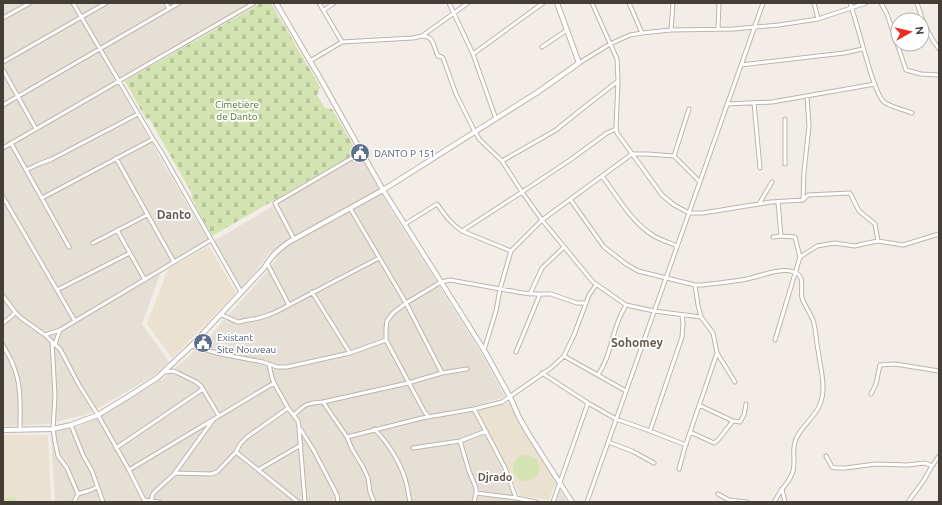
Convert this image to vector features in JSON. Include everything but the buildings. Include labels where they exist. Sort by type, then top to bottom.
[{"type":"street","points":[[3,18],[30,3]]},
{"type":"street","points":[[73,3],[152,139],[162,153],[241,292]]},
{"type":"street","points":[[3,62],[106,3]]},
{"type":"street","points":[[166,3],[169,9]]},
{"type":"street","points":[[3,105],[179,3]]},
{"type":"street","points":[[3,148],[254,3]]},
{"type":"street","points":[[276,3],[383,190],[484,350],[528,433],[572,502]]},
{"type":"street","points":[[319,3],[342,42]]},
{"type":"street","points":[[324,10],[334,3]]},
{"type":"street","points":[[449,3],[472,54],[496,119]]},
{"type":"street","points":[[310,61],[342,42],[413,38],[422,36],[468,3]]},
{"type":"street","points":[[472,54],[543,3]]},
{"type":"street","points":[[556,3],[579,63]]},
{"type":"street","points":[[592,3],[617,59],[617,133],[662,195],[674,205],[689,213],[703,213],[759,204],[803,200],[808,194],[850,193],[859,211],[875,224],[878,241]]},
{"type":"street","points":[[629,3],[642,33]]},
{"type":"street","points":[[672,30],[673,3]]},
{"type":"street","points":[[718,29],[719,3]]},
{"type":"street","points":[[587,502],[763,3]]},
{"type":"street","points":[[814,3],[818,19]]},
{"type":"street","points":[[850,3],[863,49],[881,98],[888,104],[912,113]]},
{"type":"street","points":[[3,430],[53,429],[71,425],[98,415],[157,378],[221,315],[264,268],[277,250],[383,190],[538,92],[579,63],[610,44],[630,35],[642,33],[672,30],[754,27],[818,19],[866,3]]},
{"type":"street","points":[[881,3],[887,14],[906,70],[921,74],[939,75]]},
{"type":"street","points":[[917,3],[928,34],[939,49]]},
{"type":"street","points":[[542,47],[567,30]]},
{"type":"street","points":[[422,36],[430,38],[438,56],[442,56],[456,94],[480,140],[502,161],[542,220],[596,285],[626,305],[654,311],[702,317]]},
{"type":"street","points":[[741,64],[844,53],[863,49]]},
{"type":"street","points":[[3,70],[36,128]]},
{"type":"street","points":[[502,161],[556,130],[618,81]]},
{"type":"street","points":[[727,104],[772,102],[875,84]]},
{"type":"street","points":[[803,200],[804,172],[809,126],[806,96]]},
{"type":"street","points":[[754,103],[760,168]]},
{"type":"street","points":[[674,156],[689,108]]},
{"type":"street","points":[[26,170],[52,159],[138,114]]},
{"type":"street","points":[[785,119],[785,164]]},
{"type":"street","points":[[462,231],[580,154],[607,133],[616,130]]},
{"type":"street","points":[[42,198],[152,139]]},
{"type":"street","points":[[11,143],[69,247]]},
{"type":"street","points":[[294,239],[275,202],[362,152]]},
{"type":"street","points":[[484,350],[496,311],[500,289],[511,251],[542,220],[632,154],[674,156],[700,182]]},
{"type":"street","points":[[116,158],[174,262]]},
{"type":"street","points":[[602,176],[636,222],[655,237],[677,246]]},
{"type":"street","points":[[759,204],[772,182]]},
{"type":"street","points":[[3,197],[75,321]]},
{"type":"street","points":[[570,199],[604,247],[632,269],[695,285],[736,281],[786,271],[795,272],[800,276],[802,281],[803,299],[813,320],[816,331],[822,381],[821,402],[812,418],[802,428],[796,441],[794,470],[788,483],[782,489],[774,502]]},
{"type":"street","points":[[778,202],[781,236]]},
{"type":"street","points":[[405,224],[437,204],[451,223],[462,231],[511,251]]},
{"type":"street","points":[[350,208],[406,303],[442,373]]},
{"type":"street","points":[[93,243],[147,214]]},
{"type":"street","points":[[117,230],[145,280]]},
{"type":"street","points":[[800,257],[817,246],[835,243],[855,246],[878,241],[903,245],[939,234]]},
{"type":"street","points":[[773,237],[795,237],[800,257],[775,340]]},
{"type":"street","points":[[45,335],[60,330],[211,240]]},
{"type":"street","points":[[530,294],[542,268],[564,247]]},
{"type":"street","points":[[57,290],[130,253]]},
{"type":"street","points":[[221,315],[238,322],[268,316],[379,258]]},
{"type":"street","points":[[267,263],[289,305]]},
{"type":"street","points":[[428,416],[408,383],[386,340],[387,321],[390,315],[406,303],[441,282],[450,280],[530,294],[551,294],[577,303],[586,303]]},
{"type":"street","points":[[347,436],[428,416],[474,409],[502,402],[557,363],[564,356],[584,311],[586,303],[596,285]]},
{"type":"street","points":[[695,285],[698,306],[702,317],[713,334],[717,353],[735,382]]},
{"type":"street","points":[[312,292],[350,353]]},
{"type":"street","points":[[516,352],[540,294]]},
{"type":"street","points":[[3,296],[15,312],[45,335],[60,349],[145,501],[159,502]]},
{"type":"street","points":[[577,303],[584,311]]},
{"type":"street","points":[[598,375],[604,364],[617,324],[626,305]]},
{"type":"street","points":[[3,323],[15,312]]},
{"type":"street","points":[[650,431],[682,337],[682,315]]},
{"type":"street","points":[[12,316],[22,318]]},
{"type":"street","points":[[60,330],[53,343],[53,429],[58,456],[65,463],[78,494]]},
{"type":"street","points":[[191,346],[221,354],[263,362],[277,367],[288,367],[350,353],[386,340]]},
{"type":"street","points":[[3,347],[13,364],[20,391],[20,430]]},
{"type":"street","points":[[680,469],[686,444],[717,353]]},
{"type":"street","points":[[564,356],[626,391]]},
{"type":"street","points":[[269,364],[274,383],[288,408],[298,421],[305,502]]},
{"type":"street","points":[[871,394],[876,384],[880,365],[895,364],[939,371]]},
{"type":"street","points":[[294,415],[305,405],[310,403],[323,402],[408,383],[442,373],[467,369]]},
{"type":"street","points":[[163,373],[173,371],[196,382],[203,389],[219,416]]},
{"type":"street","points":[[542,374],[616,419],[686,444]]},
{"type":"street","points":[[129,470],[274,383]]},
{"type":"street","points":[[116,448],[203,389]]},
{"type":"street","points":[[323,402],[347,436],[352,449],[366,473],[374,502]]},
{"type":"street","points":[[553,502],[588,403]]},
{"type":"street","points":[[699,405],[733,421],[740,422],[744,415],[746,404]]},
{"type":"street","points":[[174,474],[211,474],[217,472],[236,452],[240,444],[247,437],[288,408]]},
{"type":"street","points":[[474,409],[505,468],[516,498]]},
{"type":"street","points":[[422,418],[424,411]]},
{"type":"street","points":[[151,501],[154,493],[174,474],[214,419]]},
{"type":"street","points":[[690,432],[714,443],[733,421]]},
{"type":"street","points":[[71,425],[83,455],[92,470],[103,502]]},
{"type":"street","points":[[299,427],[313,449],[337,495],[338,502]]},
{"type":"street","points":[[380,435],[381,428]]},
{"type":"street","points":[[374,429],[392,451],[403,472],[410,502]]},
{"type":"street","points":[[413,448],[460,441],[486,431]]},
{"type":"street","points":[[460,441],[476,488],[474,502]]},
{"type":"street","points":[[608,442],[632,451],[654,463]]},
{"type":"street","points":[[258,470],[301,445]]},
{"type":"street","points":[[236,452],[298,502]]},
{"type":"street","points":[[826,456],[832,467],[836,468],[876,464],[907,465],[925,463],[932,466]]},
{"type":"street","points":[[908,502],[939,456]]},
{"type":"street","points":[[74,502],[78,494],[97,487]]},
{"type":"street","points":[[782,489],[785,502]]},
{"type":"street","points":[[476,493],[536,502]]},
{"type":"street","points":[[718,494],[730,500],[748,502]]},
{"type":"shaded area","points":[[3,3],[250,3],[115,80],[208,240],[163,266],[142,324],[169,362],[153,376],[90,413],[49,424],[3,426]]},
{"type":"shaded area","points":[[361,154],[380,190],[280,246],[268,255],[242,289],[214,241]]},
{"type":"shaded area","points":[[381,194],[482,354],[505,397],[471,407],[518,501],[526,502],[55,502],[51,433],[78,427],[102,415],[162,379],[202,345],[272,266],[280,251]]},
{"type":"shaded area","points":[[209,246],[236,293],[172,358],[147,324],[168,269]]},
{"type":"shaded area","points":[[509,403],[556,483],[549,500],[521,496],[477,410]]},
{"type":"shaded area","points":[[3,435],[48,435],[51,502],[3,502]]},
{"type":"shaded area","points":[[560,491],[567,502],[556,502]]},
{"type":"green space","name":"Cimetière de Danto","points":[[261,3],[271,3],[320,87],[317,95],[325,108],[332,109],[357,152],[212,236],[192,199],[191,192],[149,118],[146,119],[125,81]]},
{"type":"green space","points":[[526,455],[535,459],[539,468],[535,477],[526,481],[517,477],[513,468],[517,459]]},
{"type":"green space","points":[[11,497],[20,502],[3,502],[4,499]]},
{"type":"place","name":"DANTO P 151","points":[[360,153]]},
{"type":"place","name":"Existant Site Nouveau","points":[[203,343]]},
{"type":"district","name":"Danto","points":[[174,214]]},
{"type":"district","name":"Sohomey","points":[[637,342]]},
{"type":"district","name":"Djrado","points":[[495,477]]}]
